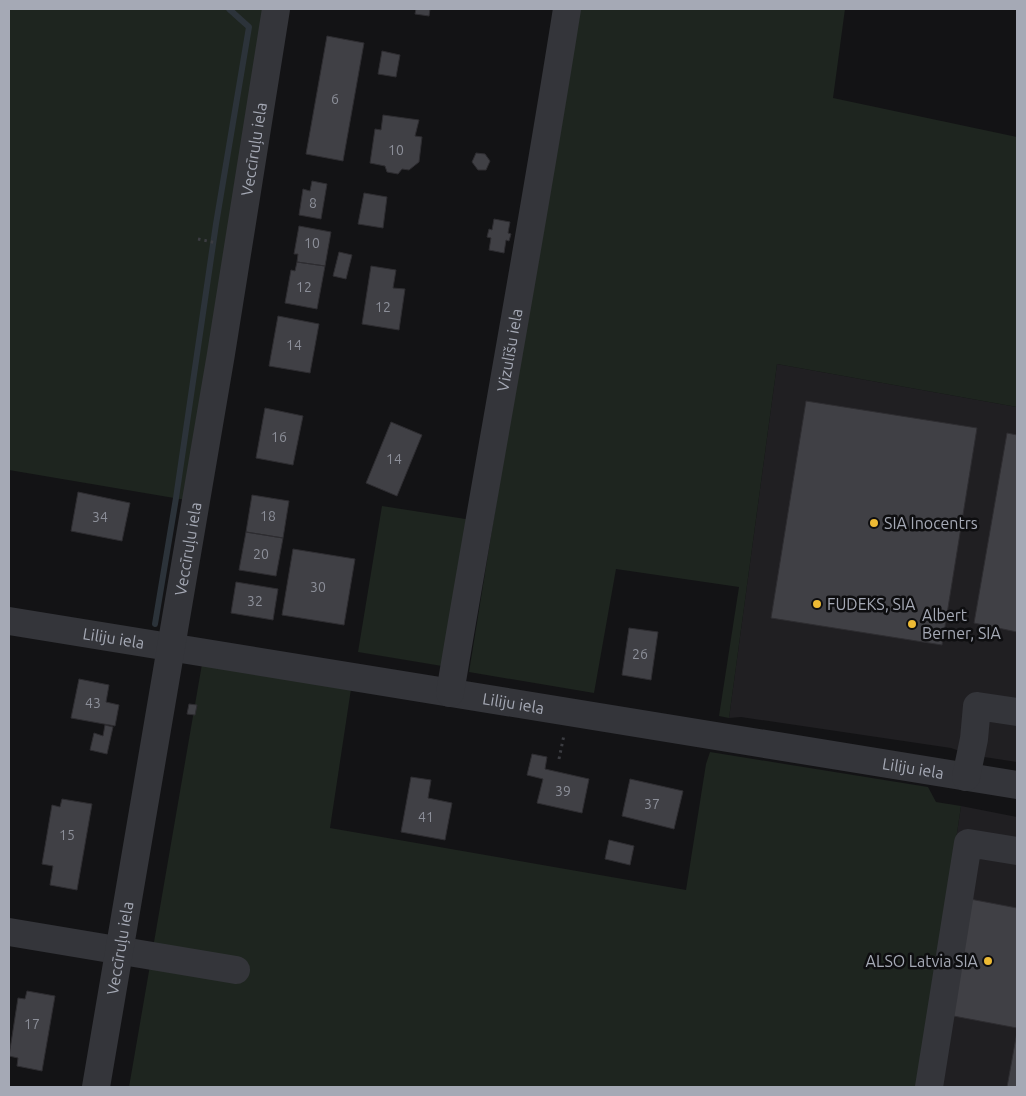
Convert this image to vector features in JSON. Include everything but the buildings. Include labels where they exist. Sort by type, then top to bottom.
[{"type":"street","name":"Veccīruļu iela","points":[[96,1087],[172,648],[276,9]]},
{"type":"street","name":"Vizulīšu iela","points":[[450,693],[532,224],[567,9]]},
{"type":"street","name":"Liliju iela","points":[[9,621],[1017,785]]},
{"type":"street","points":[[966,777],[974,739],[977,706],[1017,712]]},
{"type":"street","points":[[929,1087],[968,842],[1017,850]]},
{"type":"street","points":[[9,932],[236,970]]},
{"type":"path","points":[[198,239],[225,244]]},
{"type":"shaded area","points":[[9,9],[269,9],[186,500],[9,470]]},
{"type":"shaded area","points":[[576,9],[845,9],[833,98],[1017,137],[1017,407],[777,364],[729,718],[719,716],[739,587],[616,569],[594,693],[469,672]]},
{"type":"shaded area","points":[[777,364],[1017,407],[1017,762],[971,755],[951,748],[741,717],[729,718]]},
{"type":"shaded area","points":[[382,506],[472,520],[448,667],[358,652]]},
{"type":"shaded area","points":[[202,664],[351,689],[330,828],[686,890],[706,764],[710,752],[928,787],[936,802],[961,806],[919,1087],[129,1087]]},
{"type":"shaded area","points":[[961,806],[1017,817],[1017,1087],[919,1087]]},
{"type":"waterway","points":[[155,624],[176,498],[216,224],[249,27],[229,9]]},
{"type":"place","name":"SIA Inocentrs","points":[[874,523]]},
{"type":"place","name":"FUDEKS, SIA","points":[[817,604]]},
{"type":"place","name":"Albert Berner, SIA","points":[[912,624]]},
{"type":"place","name":"ALSO Latvia SIA","points":[[988,961]]}]
